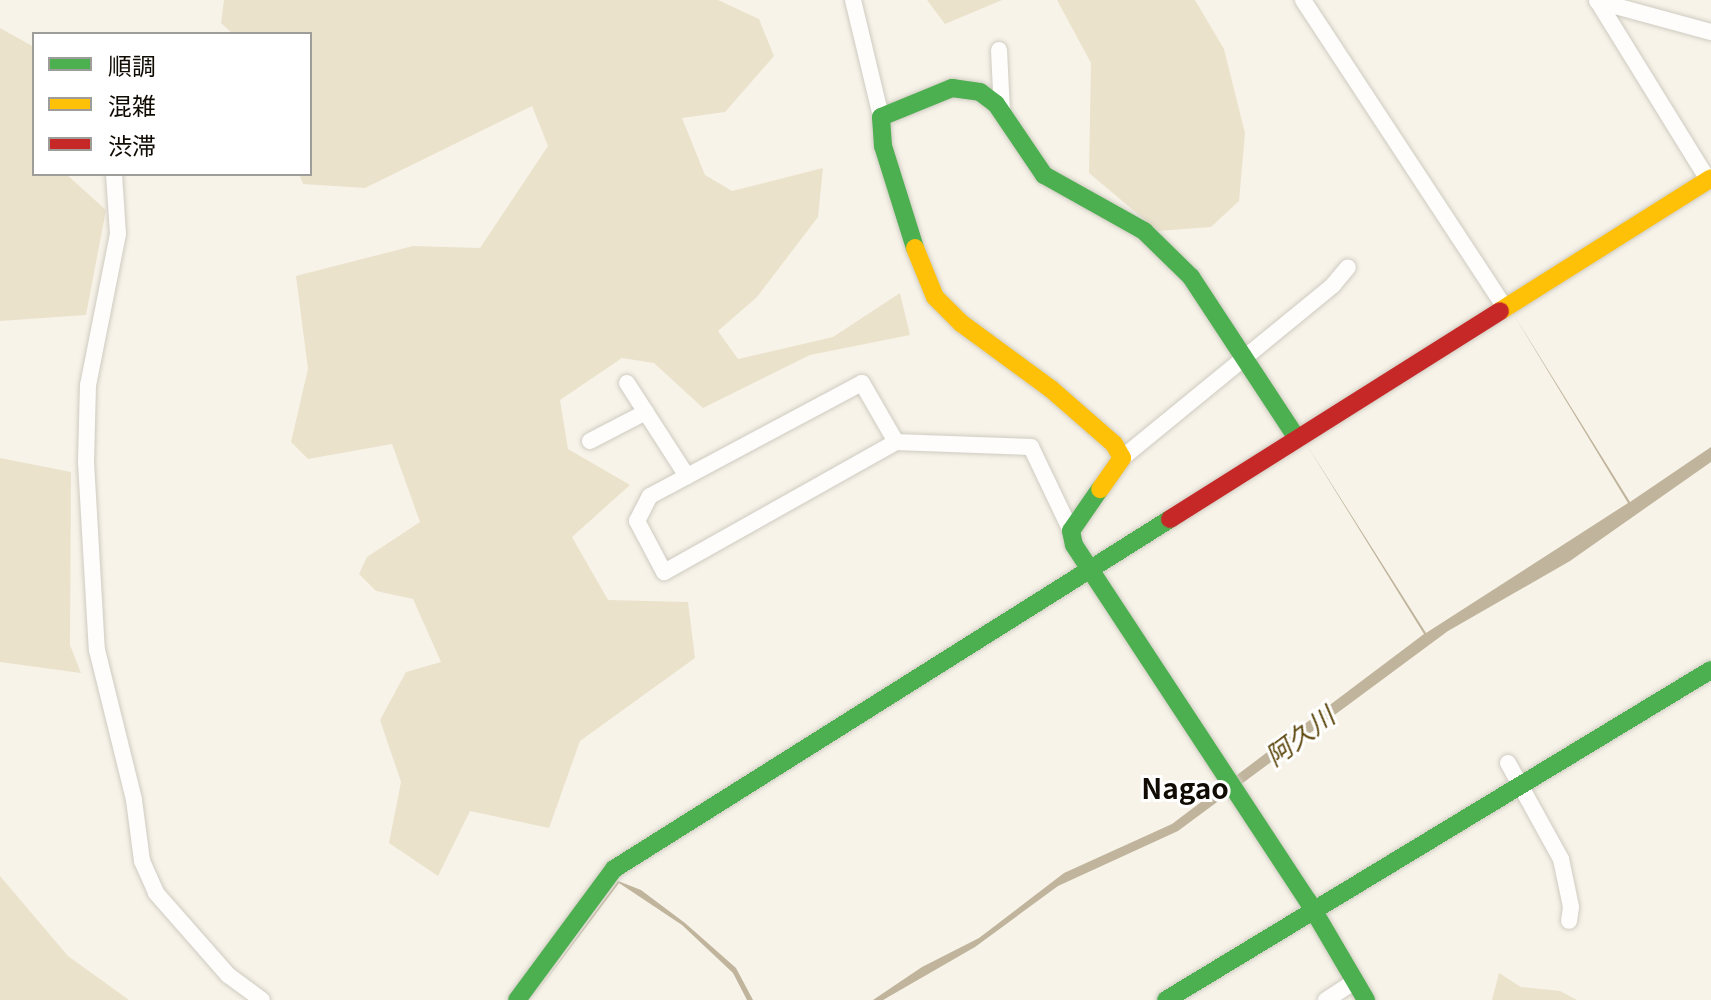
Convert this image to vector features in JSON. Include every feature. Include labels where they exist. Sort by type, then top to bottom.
[{"type":"street","points":[[853,0],[903,221],[935,297],[961,323],[1051,389],[1114,444],[1122,458]]},
{"type":"street","points":[[1303,0],[1504,306]]},
{"type":"street","points":[[1597,0],[1711,32]]},
{"type":"street","points":[[517,1000],[614,869],[1710,179],[1597,0]]},
{"type":"street","points":[[999,50],[1002,114]]},
{"type":"street","points":[[881,117],[952,88],[980,92],[1002,114],[1044,175],[1144,231],[1191,277],[1296,437]]},
{"type":"street","points":[[114,176],[118,234],[88,385],[86,462],[97,650],[134,800],[142,861],[156,893],[228,975],[262,1000]]},
{"type":"street","points":[[1071,531],[1122,458],[1244,359],[1348,267]]},
{"type":"street","points":[[627,383],[687,476]]},
{"type":"street","points":[[896,442],[862,383],[650,496],[637,521],[664,572],[896,442],[1031,447],[1071,531],[1074,545],[1093,566],[1366,1000]]},
{"type":"street","points":[[590,441],[646,412]]},
{"type":"street","points":[[1166,1000],[1708,678]]},
{"type":"street","points":[[1508,763],[1561,859],[1569,890],[1569,921]]},
{"type":"street","points":[[1326,1000],[1354,982]]},
{"type":"shaded area","points":[[224,0],[718,0],[759,19],[774,56],[725,112],[682,118],[705,175],[732,191],[823,168],[818,217],[757,297],[718,331],[738,359],[833,337],[900,293],[910,335],[810,355],[703,408],[654,363],[622,358],[560,400],[568,449],[630,485],[572,537],[608,600],[688,602],[695,658],[580,741],[549,828],[470,811],[438,876],[389,843],[401,782],[380,720],[406,672],[441,662],[413,599],[376,591],[359,574],[367,557],[420,522],[392,444],[308,459],[291,442],[308,369],[296,276],[413,246],[480,248],[548,146],[532,106],[365,188],[303,184],[300,176],[312,176],[312,32],[231,32],[221,23]]},
{"type":"shaded area","points":[[927,0],[1002,0],[945,24]]},
{"type":"shaded area","points":[[1057,0],[1195,0],[1224,49],[1245,133],[1239,201],[1211,227],[1158,231],[1089,173],[1091,63]]},
{"type":"shaded area","points":[[0,28],[32,46],[32,176],[68,176],[106,210],[86,315],[0,321]]},
{"type":"shaded area","points":[[0,458],[71,472],[70,645],[81,673],[0,662]]},
{"type":"shaded area","points":[[0,876],[68,956],[129,1000],[0,1000]]},
{"type":"shaded area","points":[[1499,973],[1521,987],[1560,991],[1577,1000],[1492,1000]]},
{"type":"water","name":"阿久川","points":[[1512,312],[1630,502],[1711,447],[1711,462],[1570,561],[1448,631],[1178,831],[1058,886],[975,947],[883,1000],[873,1000],[922,967],[979,938],[1064,873],[1172,824],[1424,634],[1305,442],[1426,633],[1628,503]]},
{"type":"water","points":[[618,881],[641,890],[685,923],[736,968],[753,1000],[747,1000],[733,973],[682,925],[619,883],[534,996]]},
{"type":"traffic: fast","points":[[915,248],[883,146],[881,117],[952,88],[980,92],[996,104],[1044,175],[1144,231],[1191,277],[1296,437]]},
{"type":"traffic: fast","points":[[1100,489],[1071,531],[1074,545],[1308,901],[1366,1000]]},
{"type":"traffic: fast","points":[[517,1000],[614,869],[1170,519]]},
{"type":"traffic: fast","points":[[1166,1000],[1711,670]]},
{"type":"traffic: slow","points":[[1500,311],[1711,178]]},
{"type":"traffic: slow","points":[[915,248],[935,297],[961,323],[1051,389],[1114,444],[1122,458],[1100,489]]},
{"type":"traffic: jam","points":[[1170,519],[1500,311]]},
{"type":"district","name":"Nagao","points":[[1185,787]]}]
